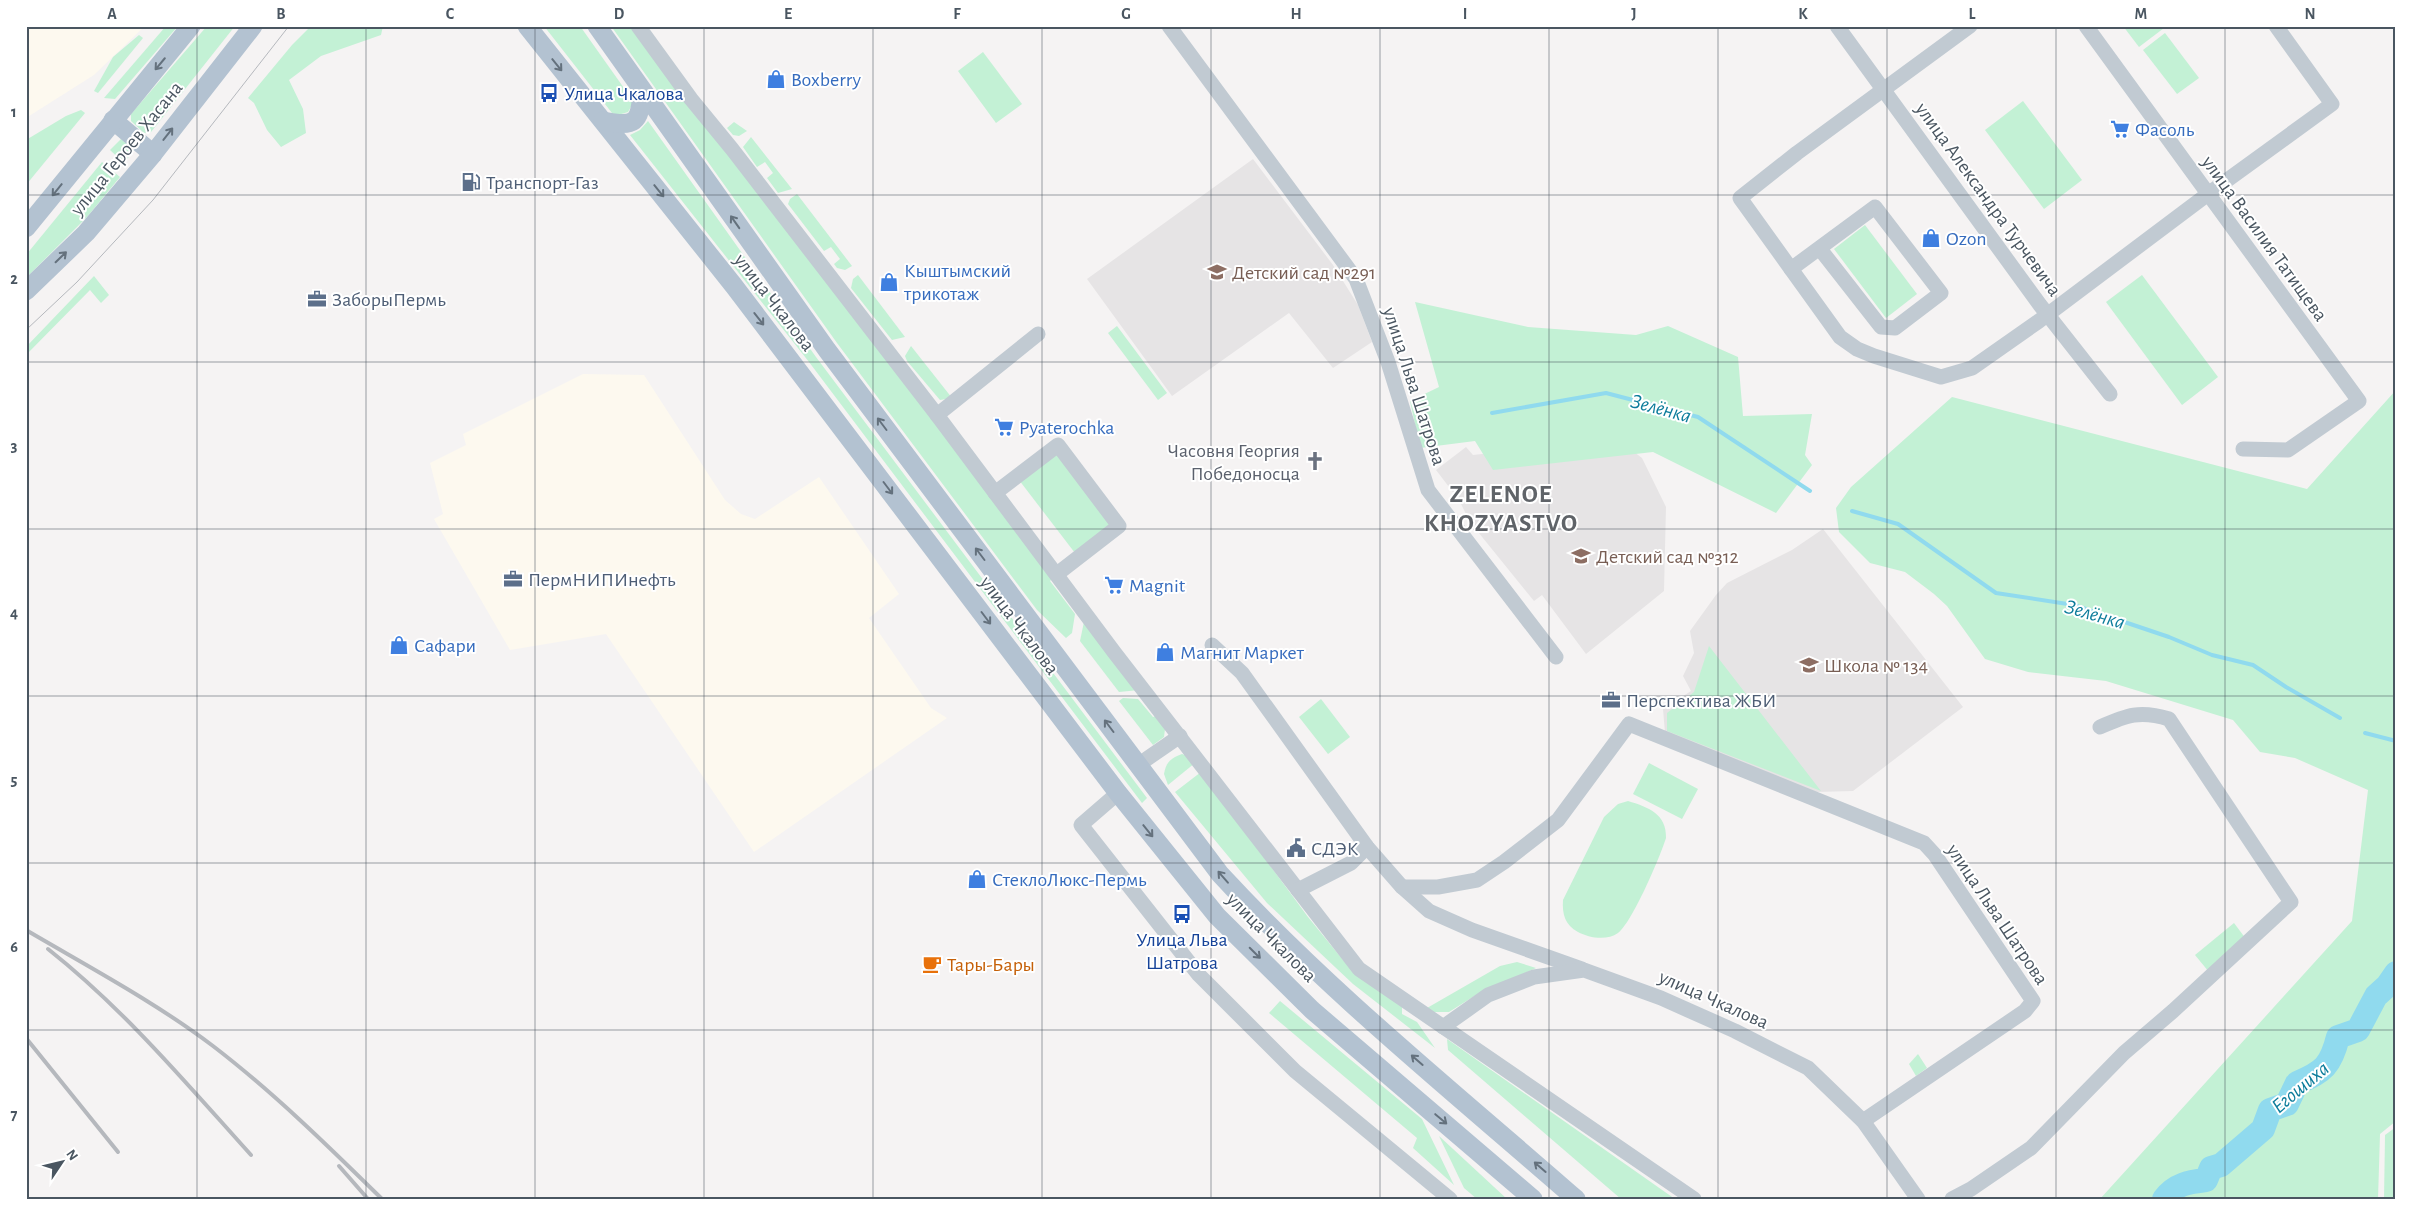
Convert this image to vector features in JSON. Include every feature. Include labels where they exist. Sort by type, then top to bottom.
[{"type":"main road","name":"улица Героев Хасана","points":[[26,228],[191,26]]},
{"type":"main road","name":"улица Героев Хасана","points":[[26,291],[86,233],[152,154],[253,26]]},
{"type":"main road","name":"улица Чкалова","points":[[527,26],[799,369],[1118,793],[1217,916],[1312,1010],[1533,1199]]},
{"type":"main road","name":"улица Чкалова","points":[[597,26],[827,350],[1220,874],[1261,919],[1326,981],[1576,1199]]},
{"type":"main road","points":[[602,121],[623,125],[634,122],[641,113],[642,91]]},
{"type":"main road","points":[[113,120],[152,154]]},
{"type":"street","points":[[638,26],[691,99],[732,149],[937,415],[1056,574],[1359,969],[1694,1199]]},
{"type":"street","name":"улица Льва Шатрова","points":[[1169,26],[1356,279],[1388,362],[1428,490],[1556,657]]},
{"type":"street","name":"улица Александра Турчевича","points":[[1837,26],[2110,394]]},
{"type":"street","points":[[1970,26],[1796,153],[1740,198],[1840,337],[1857,349],[1941,377],[1972,368],[2049,314],[2208,194],[2332,104],[2276,26]]},
{"type":"street","name":"улица Василия Татищева","points":[[2086,26],[2359,401],[2288,450],[2243,449]]},
{"type":"street","points":[[1791,269],[1876,207],[1941,293],[1895,328],[1881,327],[1820,249]]},
{"type":"street","points":[[937,415],[1038,334]]},
{"type":"street","points":[[995,493],[1058,445],[1119,526],[1056,574]]},
{"type":"street","points":[[1212,645],[1242,673],[1367,847],[1402,887],[1429,911],[1472,930],[1584,970]]},
{"type":"street","points":[[1952,1199],[1971,1189],[2031,1148],[2124,1053],[2173,1011],[2291,902],[2169,719],[2153,714],[2130,714],[2100,727]]},
{"type":"street","name":"улица Льва Шатрова","points":[[1402,887],[1438,887],[1477,880],[1504,862],[1558,820],[1629,724],[1924,843],[1940,863],[2033,1001],[2025,1011],[1863,1121]]},
{"type":"street","points":[[1138,765],[1180,736]]},
{"type":"street","points":[[1118,793],[1081,825],[1199,975],[1295,1071],[1450,1199]]},
{"type":"street","points":[[1298,890],[1350,863],[1367,847]]},
{"type":"street","name":"улица Чкалова","points":[[1443,1027],[1488,995],[1534,977],[1584,970],[1661,998],[1735,1031],[1808,1068],[1863,1121],[1918,1199]]},
{"type":"shaded area","points":[[26,26],[145,26],[94,75],[26,118]]},
{"type":"shaded area","name":"Детский сад №291","points":[[1253,159],[1333,265],[1358,305],[1372,342],[1333,368],[1289,313],[1172,396],[1087,279]]},
{"type":"shaded area","points":[[583,374],[644,375],[725,500],[741,514],[755,519],[819,477],[899,594],[869,618],[931,708],[947,718],[754,852],[606,634],[510,650],[434,519],[443,514],[430,463],[466,445],[463,434]]},
{"type":"shaded area","name":"Детский сад №312","points":[[1617,439],[1642,458],[1666,507],[1664,591],[1586,654],[1542,595],[1534,601],[1470,522],[1459,500],[1436,470],[1466,447],[1473,455]]},
{"type":"shaded area","name":"Школа № 134","points":[[1823,529],[1963,707],[1853,791],[1816,792],[1665,733],[1663,709],[1691,691],[1683,676],[1694,653],[1690,631],[1716,595],[1727,583],[1792,550]]},
{"type":"green space","points":[[166,26],[178,26],[115,99],[104,98]]},
{"type":"green space","points":[[207,26],[235,26],[151,132],[144,133],[131,121],[131,114]]},
{"type":"green space","points":[[311,26],[383,26],[381,35],[321,56],[289,80],[303,109],[306,133],[281,147],[267,130],[254,103],[248,98],[292,45]]},
{"type":"green space","points":[[544,26],[580,26],[631,98],[633,103],[628,112],[618,115],[612,113]]},
{"type":"green space","points":[[611,26],[634,26],[1054,577],[1050,581],[1075,614],[1072,633],[1066,638],[1037,610],[837,343]]},
{"type":"green space","points":[[2123,26],[2162,26],[2164,28],[2139,47]]},
{"type":"green space","points":[[2165,33],[2199,78],[2177,94],[2143,50]]},
{"type":"green space","points":[[139,35],[143,38],[98,93],[94,91],[113,57]]},
{"type":"green space","points":[[983,52],[1022,104],[996,123],[958,71]]},
{"type":"green space","points":[[2023,101],[2082,180],[2044,209],[1985,130]]},
{"type":"green space","points":[[81,110],[85,113],[26,185],[26,140],[66,116]]},
{"type":"green space","points":[[648,121],[816,357],[1147,798],[1142,803],[809,362],[630,135],[640,130]]},
{"type":"green space","points":[[734,122],[747,131],[739,136],[733,135],[727,128]]},
{"type":"green space","points":[[751,137],[792,189],[778,193],[767,178],[773,173],[765,162],[757,167],[743,147]]},
{"type":"green space","points":[[121,139],[134,150],[124,163],[110,150]]},
{"type":"green space","points":[[102,162],[120,177],[87,217],[26,278],[26,255]]},
{"type":"green space","points":[[797,194],[852,266],[845,270],[837,268],[834,264],[840,259],[831,247],[824,251],[788,204],[790,199]]},
{"type":"green space","points":[[1865,225],[1917,294],[1886,318],[1834,249]]},
{"type":"green space","points":[[858,275],[905,337],[892,340],[851,288],[853,279]]},
{"type":"green space","points":[[2142,275],[2218,377],[2182,405],[2106,302]]},
{"type":"green space","points":[[94,276],[109,295],[101,303],[90,290],[26,355],[26,347]]},
{"type":"green space","points":[[1415,302],[1528,327],[1636,335],[1668,326],[1738,357],[1743,416],[1812,414],[1805,455],[1812,465],[1776,513],[1653,452],[1493,470],[1475,441],[1420,448],[1410,401],[1439,387]]},
{"type":"green space","points":[[1117,326],[1167,393],[1158,400],[1108,333]]},
{"type":"green space","points":[[911,346],[952,398],[940,400],[907,361],[905,356]]},
{"type":"green space","points":[[2396,390],[2396,1121],[2380,1134],[2378,1199],[2100,1199],[2352,921],[2368,790],[2295,758],[2260,752],[2233,720],[2106,681],[2028,672],[1985,659],[1947,606],[1934,594],[1905,572],[1870,563],[1839,532],[1836,508],[1851,487],[1952,397],[2307,489]]},
{"type":"green space","points":[[1058,450],[1113,524],[1075,553],[1019,480]]},
{"type":"green space","points":[[1085,617],[1139,690],[1119,692],[1080,641]]},
{"type":"green space","points":[[1709,646],[1821,791],[1667,731],[1667,713],[1694,692]]},
{"type":"green space","points":[[1123,698],[1138,699],[1153,717],[1158,715],[1165,729],[1164,737],[1153,745],[1119,701]]},
{"type":"green space","points":[[1321,699],[1350,737],[1328,754],[1299,717]]},
{"type":"green space","points":[[1182,754],[1190,757],[1195,763],[1168,785],[1164,774],[1166,766],[1172,759]]},
{"type":"green space","points":[[1649,763],[1698,789],[1682,819],[1633,794]]},
{"type":"green space","points":[[1201,772],[1308,917],[1343,960],[1402,1007],[1402,1014],[1417,1022],[1435,1048],[1353,984],[1267,903],[1175,792]]},
{"type":"green space","points":[[1628,801],[1649,809],[1660,817],[1666,838],[1645,889],[1624,927],[1614,936],[1598,938],[1587,936],[1578,932],[1567,922],[1563,910],[1563,900],[1604,817],[1618,804]]},
{"type":"green space","points":[[2234,923],[2246,939],[2209,972],[2195,955]]},
{"type":"green space","points":[[1517,962],[1536,968],[1476,995],[1449,1012],[1431,1012],[1427,1008],[1500,966]]},
{"type":"green space","points":[[1280,1001],[1422,1119],[1454,1185],[1413,1148],[1417,1138],[1269,1013]]},
{"type":"green space","points":[[1447,1039],[1675,1199],[1621,1199],[1448,1050]]},
{"type":"green space","points":[[1918,1054],[1927,1068],[1916,1076],[1909,1064]]},
{"type":"green space","points":[[2396,1127],[2396,1199],[2384,1199],[2385,1135]]},
{"type":"green space","points":[[1439,1136],[1507,1199],[1477,1199],[1464,1188]]},
{"type":"waterway","name":"Зелёнка","points":[[1492,413],[1606,393],[1698,417],[1810,491]]},
{"type":"waterway","name":"Зелёнка","points":[[1852,511],[1898,524],[1996,593],[2074,605],[2169,637],[2212,655],[2253,665],[2286,687],[2340,718]]},
{"type":"waterway","name":"Зелёнка","points":[[2365,733],[2396,741]]},
{"type":"waterway","name":"Егошиха","points":[[2164,1199],[2178,1187],[2206,1180],[2211,1168],[2221,1165],[2263,1129],[2270,1110],[2287,1104],[2297,1083],[2314,1075],[2325,1066],[2329,1061],[2338,1037],[2358,1030],[2376,996],[2387,986],[2396,973]]},
{"type":"tram line","points":[[26,330],[77,282],[153,200],[289,26]]},
{"type":"railway","points":[[26,930],[145,1000],[213,1046],[321,1139],[382,1199]]},
{"type":"railway","points":[[48,949],[76,972],[129,1022],[179,1074],[251,1155]]},
{"type":"railway","points":[[26,1038],[118,1152]]},
{"type":"railway","points":[[339,1166],[368,1199]]},
{"type":"place","name":"Boxberry","points":[[776,79]]},
{"type":"place","name":"Улица Чкалова","points":[[549,93]]},
{"type":"place","name":"Фасоль","points":[[2120,129]]},
{"type":"place","name":"Транспорт-Газ","points":[[471,182]]},
{"type":"place","name":"Ozon","points":[[1931,238]]},
{"type":"place","name":"Детский сад №291","points":[[1217,272]]},
{"type":"place","name":"Кыштымский трикотаж","points":[[889,282]]},
{"type":"place","name":"ЗаборыПермь","points":[[317,299]]},
{"type":"place","name":"Pyaterochka","points":[[1004,427]]},
{"type":"place","name":"Часовня Георгия Победоносца","points":[[1315,461]]},
{"type":"place","name":"Детский сад №312","points":[[1581,556]]},
{"type":"place","name":"ПермНИПИнефть","points":[[513,579]]},
{"type":"place","name":"Magnit","points":[[1114,585]]},
{"type":"place","name":"Сафари","points":[[399,645]]},
{"type":"place","name":"Магнит Маркет","points":[[1165,652]]},
{"type":"place","name":"Школа № 134","points":[[1809,665]]},
{"type":"place","name":"Перспектива ЖБИ","points":[[1611,700]]},
{"type":"place","name":"СДЭК","points":[[1296,848]]},
{"type":"place","name":"СтеклоЛюкс-Пермь","points":[[977,879]]},
{"type":"place","name":"Улица Льва Шатрова","points":[[1182,914]]},
{"type":"place","name":"Тары-Бары","points":[[932,964]]},
{"type":"district","name":"ZELENOE KHOZYASTVO","points":[[1501,508]]}]
